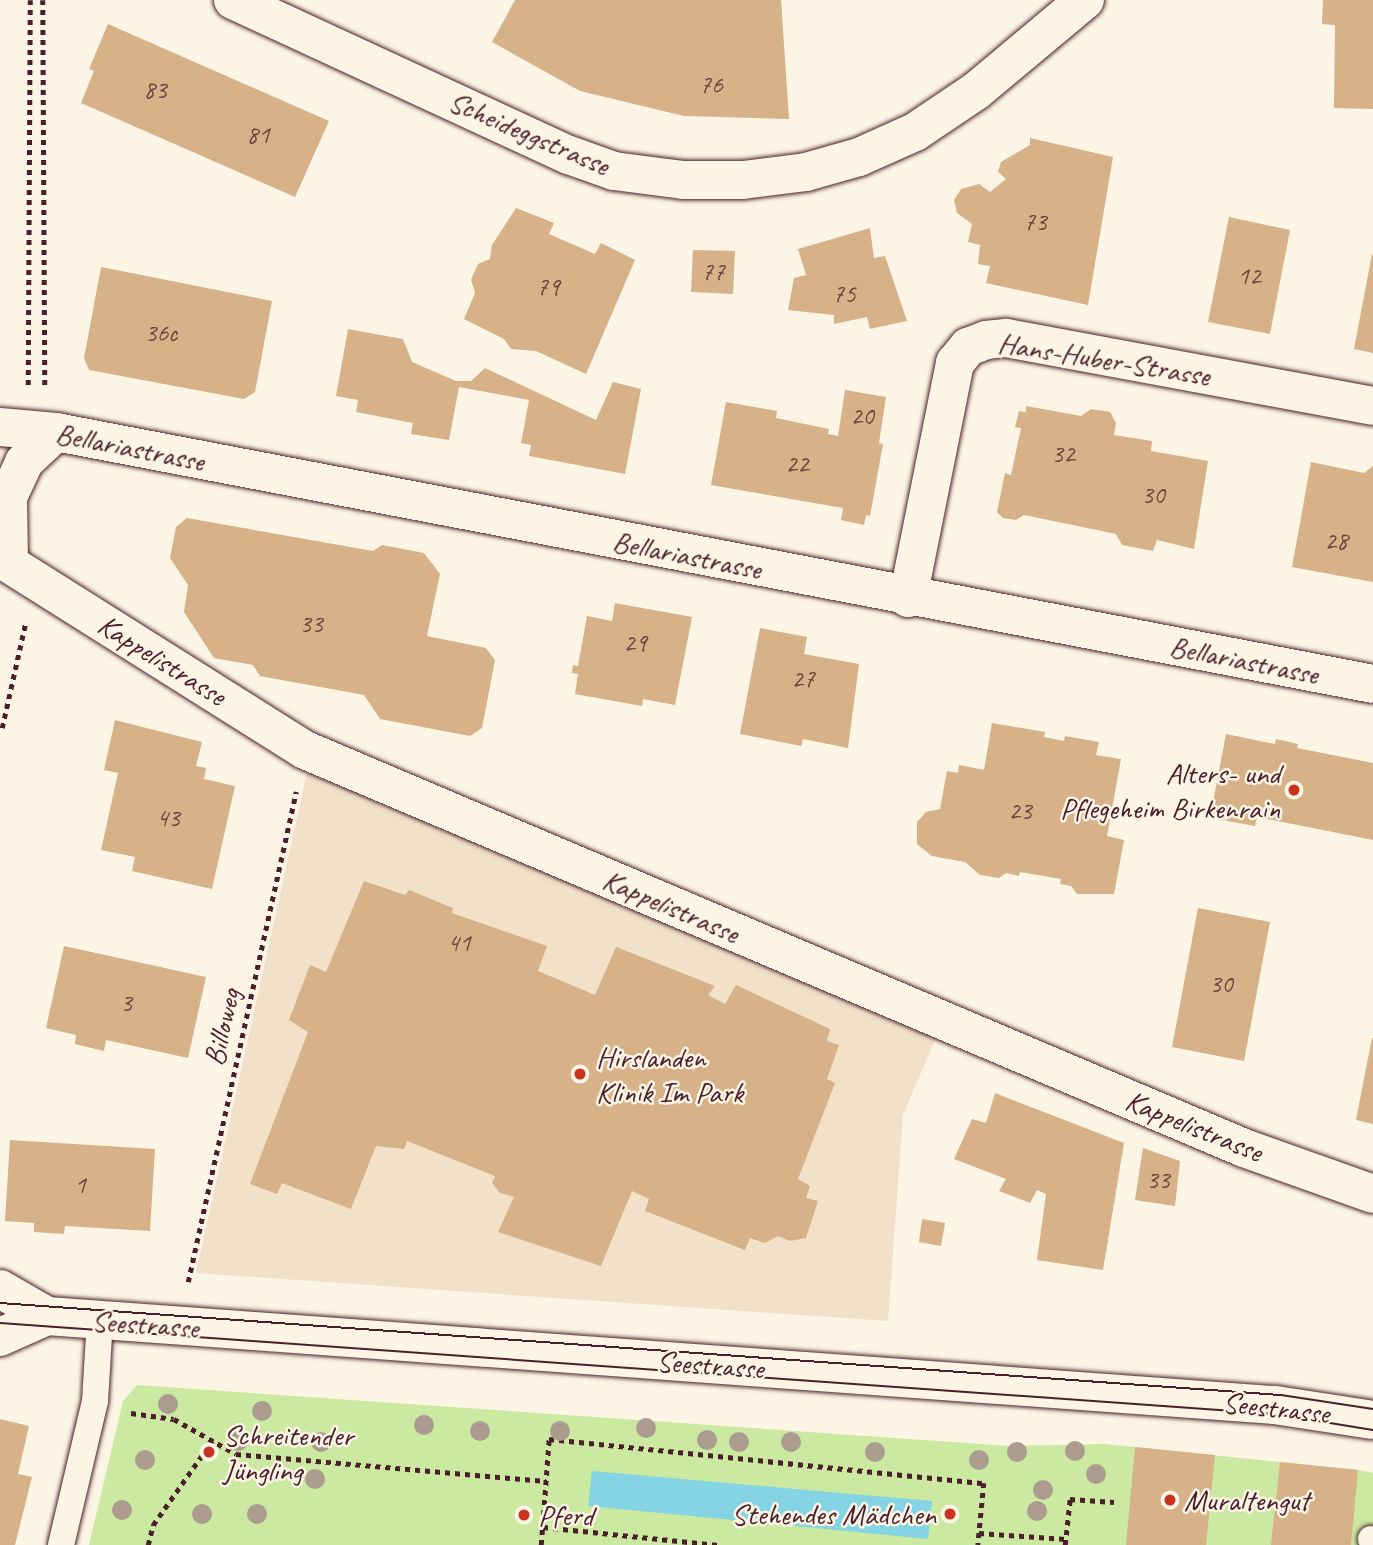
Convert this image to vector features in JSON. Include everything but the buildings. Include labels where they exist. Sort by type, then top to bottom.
[{"type":"street","name":"Scheideggstrasse","points":[[233,0],[592,163],[650,177],[743,180],[806,172],[859,157],[915,132],[975,91],[1085,0]]},
{"type":"street","name":"Hans-Huber-Strasse","points":[[908,598],[955,363],[968,347],[986,340],[1006,338],[1373,406]]},
{"type":"street","name":"Bellariastrasse","points":[[0,427],[56,432],[908,598],[1373,684]]},
{"type":"street","points":[[4,560],[8,498],[24,462],[56,432]]},
{"type":"street","name":"Kappelistrasse","points":[[4,560],[305,750],[1244,1147],[1373,1194]]},
{"type":"street","name":"Seestrasse","points":[[0,1289],[47,1316],[1275,1405],[1373,1420]]},
{"type":"street","name":"Seestrasse","points":[[0,1337],[47,1316]]},
{"type":"lane","name":"Seestrasse","points":[[0,1313],[47,1316]]},
{"type":"lane","points":[[61,1545],[95,1401],[100,1320]]},
{"type":"path","points":[[28,399],[30,0]]},
{"type":"path","points":[[43,0],[45,380]]},
{"type":"path","points":[[2,728],[28,610]]},
{"type":"path","name":"Billoweg","points":[[188,1282],[298,780]]},
{"type":"path","points":[[95,1401],[141,1416],[174,1419],[236,1454],[546,1481]]},
{"type":"path","points":[[541,1545],[549,1439],[984,1483],[978,1545]]},
{"type":"path","points":[[148,1545],[153,1525],[212,1441]]},
{"type":"path","points":[[979,1533],[1066,1542],[1070,1499],[1114,1502]]},
{"type":"path","points":[[543,1527],[718,1545]]},
{"type":"shaded area","name":"Hirslanden Klinik Im Park","points":[[308,768],[938,1033],[903,1115],[888,1321],[196,1273]]},
{"type":"green space","name":"Muraltengut","points":[[137,1385],[1010,1446],[1105,1444],[1358,1470],[1373,1473],[1373,1545],[89,1545],[123,1401]]},
{"type":"water","points":[[592,1471],[932,1501],[928,1539],[588,1506]]},
{"type":"tram line","points":[[0,1303],[1281,1395],[1373,1409]]},
{"type":"tram line","points":[[0,1323],[1275,1414],[1373,1430]]},
{"type":"place","name":"Alters- und Pflegeheim Birkenrain","points":[[1294,790]]},
{"type":"place","name":"Hirslanden Klinik Im Park","points":[[580,1074]]},
{"type":"place","name":"Schreitender Jüngling","points":[[209,1452]]},
{"type":"place","name":"Muraltengut","points":[[1170,1500]]},
{"type":"place","name":"Stehendes Mädchen","points":[[950,1514]]},
{"type":"place","name":"Pferd","points":[[524,1515]]}]
